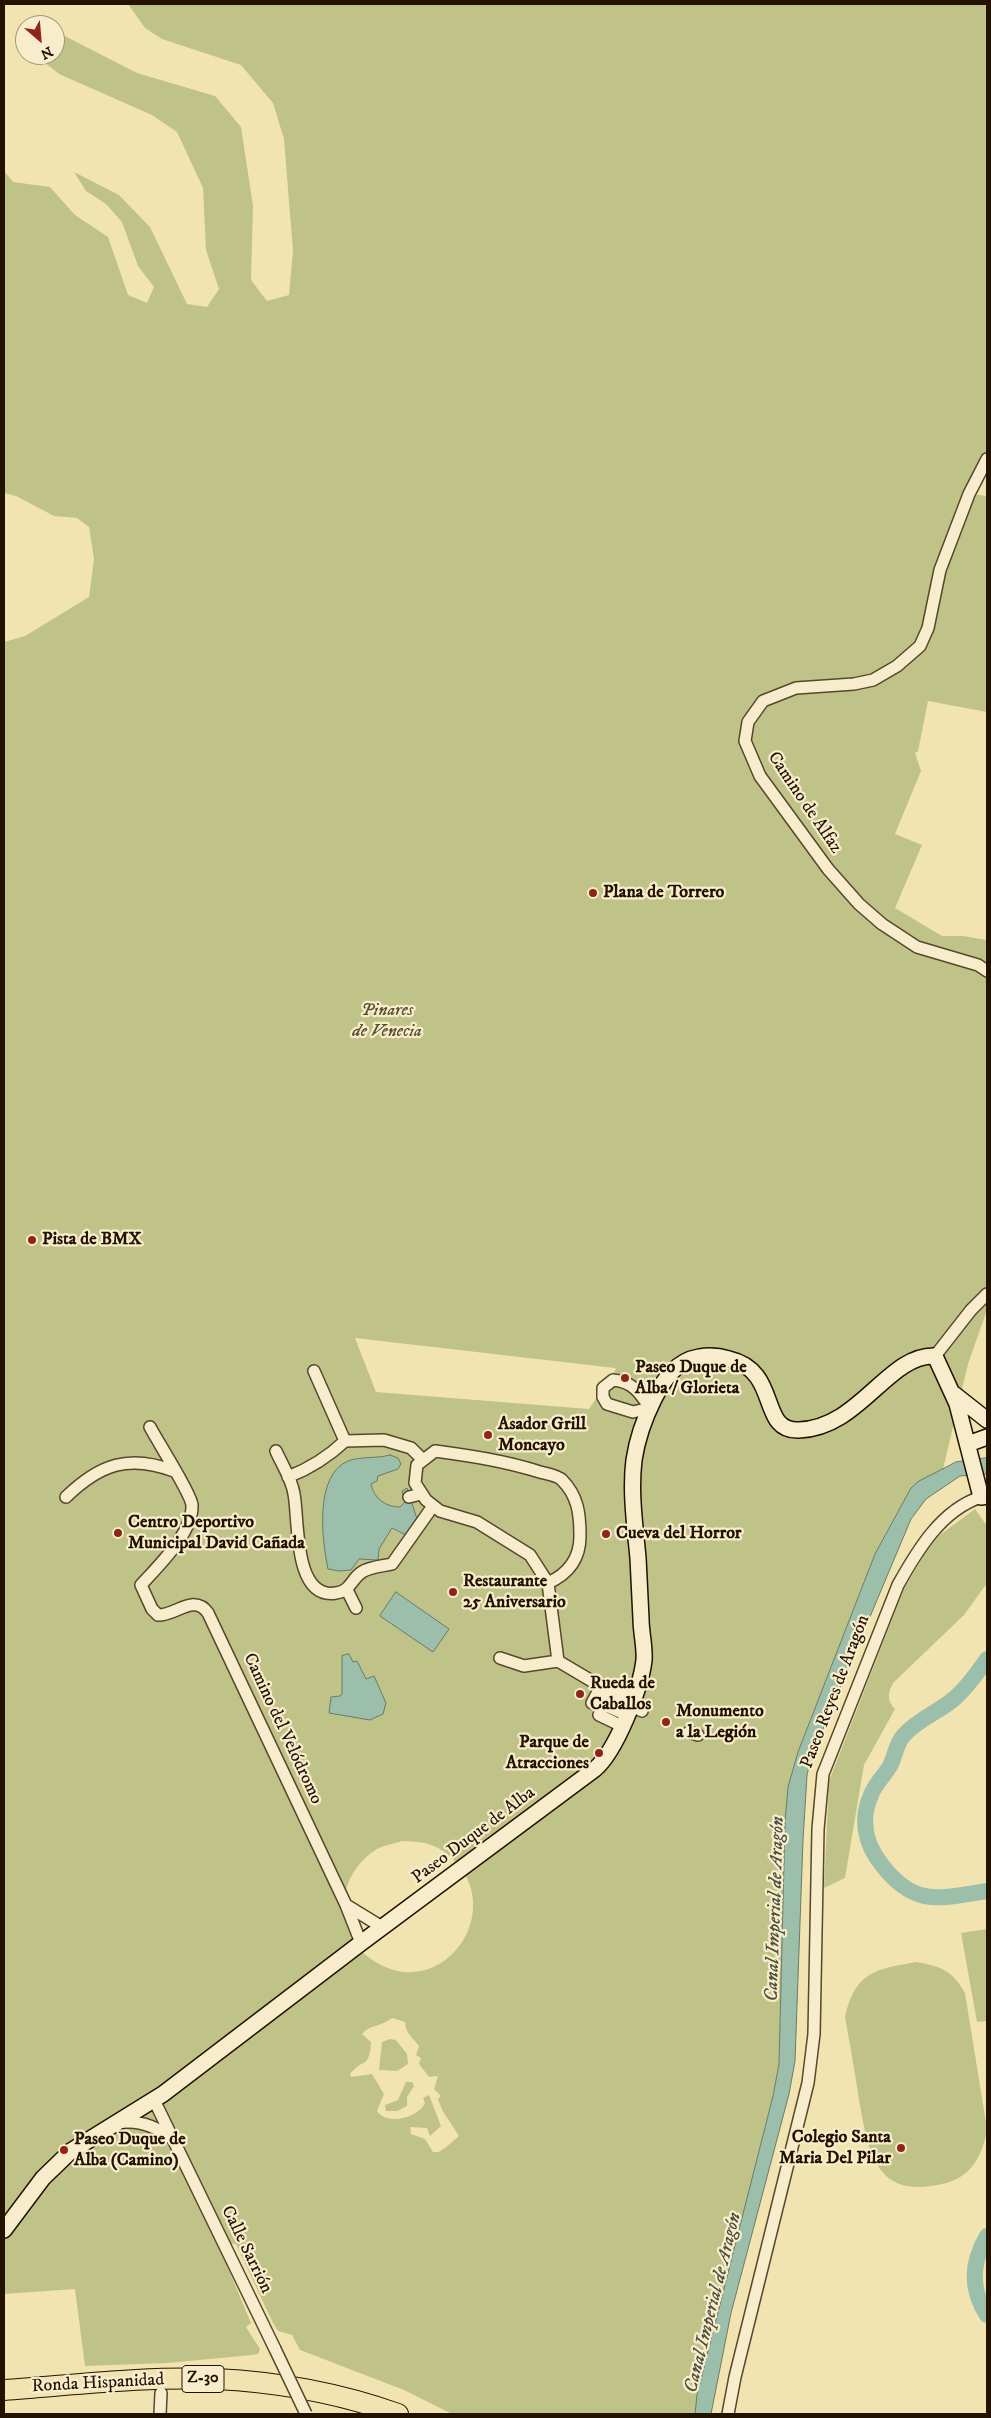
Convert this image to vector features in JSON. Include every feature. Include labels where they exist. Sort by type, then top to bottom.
[{"type":"highway","name":"Ronda Hispanidad","points":[[4,2403],[158,2387],[214,2379],[272,2383],[328,2393],[398,2414]]},
{"type":"highway","name":"Ronda Hispanidad","points":[[4,2390],[158,2387],[255,2394],[318,2404],[357,2414]]},
{"type":"street","name":"Camino de Alfaz","points":[[987,459],[969,494],[940,570],[928,628],[920,646],[897,666],[873,680],[854,684],[796,688],[763,701],[748,722],[745,741],[760,776],[828,869],[860,904],[882,924],[917,947],[978,965],[987,971]]},
{"type":"street","points":[[982,1491],[954,1394],[935,1356],[971,1310],[987,1294]]},
{"type":"street","name":"Paseo Duque de Alba","points":[[4,2230],[53,2168],[80,2145],[154,2100],[600,1765],[609,1754],[631,1711],[644,1659],[633,1497],[634,1460],[650,1408],[664,1380],[679,1365],[700,1356],[724,1358],[746,1365],[759,1376],[764,1385],[772,1412],[781,1426],[797,1431],[833,1421],[854,1409],[904,1365],[920,1357],[935,1356]]},
{"type":"street","points":[[314,1371],[345,1441]]},
{"type":"street","points":[[613,1380],[629,1384],[650,1408],[633,1412],[607,1404],[602,1392],[607,1383],[613,1380]]},
{"type":"street","points":[[954,1394],[987,1420]]},
{"type":"street","points":[[633,1412],[644,1426]]},
{"type":"street","points":[[150,1427],[174,1471]]},
{"type":"street","points":[[969,1449],[987,1437]]},
{"type":"street","points":[[288,1477],[307,1469],[328,1456],[345,1441],[384,1440],[411,1448],[422,1459]]},
{"type":"street","points":[[276,1451],[294,1492],[299,1547],[307,1578],[317,1589],[334,1594],[347,1590],[362,1571],[392,1564],[433,1506]]},
{"type":"street","points":[[548,1582],[558,1578],[568,1569],[577,1558],[580,1546],[579,1506],[560,1478],[495,1458],[435,1451],[416,1464],[414,1483],[433,1506],[440,1511],[477,1522],[530,1556],[548,1582],[558,1661],[602,1698],[631,1711]]},
{"type":"street","points":[[66,1497],[85,1479],[112,1465],[137,1462],[156,1464],[174,1471]]},
{"type":"street","name":"Camino del Velódromo","points":[[174,1471],[185,1488],[192,1505],[188,1521],[172,1552],[141,1585],[152,1609],[158,1615],[166,1614],[192,1604],[202,1606],[208,1612],[346,1905],[355,1933],[361,1943]]},
{"type":"street","name":"Paseo Reyes de Aragón","points":[[728,2414],[735,2376],[808,2083],[814,2034],[818,1829],[823,1774],[886,1613],[907,1568],[931,1534],[960,1507],[982,1491]]},
{"type":"street","points":[[409,1497],[422,1494]]},
{"type":"street","points":[[347,1590],[356,1608]]},
{"type":"street","points":[[500,1658],[524,1666],[558,1661]]},
{"type":"street","points":[[602,1698],[599,1715],[631,1711]]},
{"type":"street","points":[[346,1905],[382,1927]]},
{"type":"street","name":"Calle Sarrión","points":[[154,2100],[306,2414]]},
{"type":"street","points":[[114,2124],[129,2122],[142,2124],[161,2131],[174,2139]]},
{"type":"street","points":[[158,2387],[160,2414]]},
{"type":"green space","name":"Pinares de Venecia","points":[[128,4],[987,4],[987,459],[970,494],[987,496],[987,712],[928,701],[918,751],[915,753],[921,771],[895,834],[922,845],[895,908],[942,936],[963,936],[987,940],[987,1310],[968,1364],[943,1469],[911,1488],[875,1554],[798,1752],[788,1787],[785,1822],[779,2064],[773,2096],[697,2395],[695,2414],[452,2414],[404,2390],[300,2350],[292,2335],[278,2331],[236,2244],[226,2243],[220,2249],[251,2323],[246,2327],[260,2349],[258,2354],[168,2363],[85,2366],[75,2289],[4,2294],[4,642],[25,636],[89,597],[94,559],[89,527],[77,518],[54,516],[16,496],[4,493],[4,171],[13,182],[50,187],[75,215],[108,237],[128,295],[147,303],[154,287],[138,266],[122,222],[106,204],[86,191],[74,172],[119,195],[150,227],[187,304],[207,307],[219,289],[206,250],[203,188],[177,132],[152,115],[59,74],[48,65],[65,65],[65,36],[137,73],[215,96],[241,127],[253,206],[251,280],[267,301],[289,295],[293,251],[284,139],[273,103],[241,65],[162,39],[145,28]],"holes":[[[355,1338],[615,1368],[589,1409],[376,1392]],[[402,1841],[422,1842],[433,1846],[451,1857],[461,1868],[471,1889],[473,1910],[468,1930],[458,1948],[443,1962],[425,1970],[405,1972],[379,1964],[357,1947],[347,1926],[345,1913],[346,1889],[357,1867],[377,1849]],[[392,2018],[405,2022],[408,2033],[419,2046],[416,2055],[421,2058],[419,2064],[429,2077],[438,2076],[434,2089],[441,2096],[438,2099],[442,2110],[459,2136],[439,2152],[433,2152],[425,2139],[411,2134],[410,2127],[427,2128],[430,2136],[441,2126],[429,2095],[423,2098],[425,2103],[416,2113],[402,2118],[388,2118],[382,2116],[377,2111],[384,2094],[372,2074],[351,2077],[350,2074],[365,2062],[369,2056],[371,2042],[362,2034],[368,2029]]]},
{"type":"green space","points":[[975,1509],[987,1526],[987,1583],[964,1615],[892,1685],[889,1699],[895,1709],[864,1765],[845,1878],[824,1888],[829,1781],[904,1589],[933,1540]]},
{"type":"green space","points":[[987,1929],[987,2021],[977,2022],[961,1933]]},
{"type":"green space","points":[[917,1962],[940,1968],[951,1974],[965,1993],[987,2129],[983,2147],[970,2169],[955,2180],[923,2187],[904,2185],[890,2179],[880,2169],[872,2155],[863,2120],[845,2017],[855,1990],[869,1975],[889,1967]]},
{"type":"green space","points":[[390,2039],[396,2040],[407,2054],[408,2064],[397,2071],[379,2070],[382,2042]]},
{"type":"green space","points":[[406,2082],[412,2082],[414,2086],[407,2097],[407,2106],[397,2111],[386,2111],[385,2105],[398,2100]]},
{"type":"shaded area","points":[[390,1455],[398,1458],[401,1464],[398,1469],[378,1476],[377,1481],[371,1484],[375,1494],[385,1504],[400,1507],[405,1502],[402,1491],[407,1488],[417,1519],[406,1535],[392,1528],[379,1549],[378,1560],[359,1559],[351,1570],[339,1571],[328,1569],[324,1542],[323,1510],[325,1494],[330,1480],[337,1469],[348,1461]]},
{"type":"shaded area","name":"Canal Imperial de Aragón","points":[[987,1458],[987,1474],[960,1476],[926,1499],[911,1519],[812,1755],[807,1775],[803,1840],[795,2061],[789,2094],[731,2313],[711,2414],[695,2414],[697,2395],[773,2096],[779,2064],[785,1822],[788,1787],[798,1752],[875,1554],[911,1488],[919,1481],[956,1462]]},
{"type":"shaded area","points":[[396,1592],[449,1629],[433,1652],[380,1616]]},
{"type":"shaded area","points":[[349,1654],[353,1662],[357,1661],[366,1679],[374,1676],[386,1703],[383,1714],[370,1720],[329,1713],[331,1697],[342,1694],[342,1656]]},
{"type":"waterway","points":[[987,1659],[969,1684],[956,1697],[916,1724],[901,1738],[890,1766],[871,1795],[865,1823],[868,1840],[876,1857],[894,1879],[906,1888],[917,1894],[929,1897],[955,1896],[987,1891]]},
{"type":"waterway","points":[[987,2236],[975,2266],[975,2286],[981,2305],[987,2315]]},
{"type":"place","name":"Plana de Torrero","points":[[593,893]]},
{"type":"place","name":"Pista de BMX","points":[[32,1240]]},
{"type":"place","name":"Paseo Duque de Alba / Glorieta","points":[[625,1378]]},
{"type":"place","name":"Asador Grill Moncayo","points":[[488,1435]]},
{"type":"place","name":"Centro Deportivo Municipal David Cañada","points":[[118,1533]]},
{"type":"place","name":"Cueva del Horror","points":[[606,1534]]},
{"type":"place","name":"Restaurante 25 Aniversario","points":[[453,1592]]},
{"type":"place","name":"Rueda de Caballos","points":[[580,1694]]},
{"type":"place","name":"Monumento a la Legión","points":[[666,1722]]},
{"type":"place","name":"Parque de Atracciones","points":[[599,1753]]},
{"type":"place","name":"Colegio Santa Maria Del Pilar","points":[[901,2148]]},
{"type":"place","name":"Paseo Duque de Alba (Camino)","points":[[64,2150]]}]
